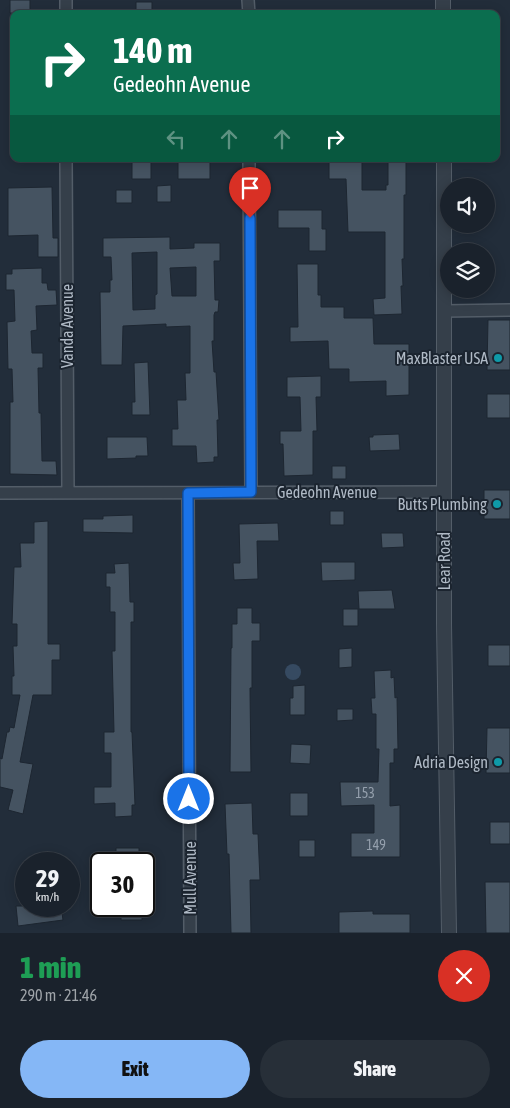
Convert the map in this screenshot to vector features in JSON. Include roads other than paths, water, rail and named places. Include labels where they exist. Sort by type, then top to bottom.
[{"type":"street","name":"Vanda Avenue","points":[[66,162],[68,493]]},
{"type":"street","points":[[249,162],[251,492]]},
{"type":"street","name":"Lear Road","points":[[444,162],[444,624],[448,933]]},
{"type":"street","points":[[445,311],[510,310]]},
{"type":"street","name":"Gedeohn Avenue","points":[[0,493],[444,492]]},
{"type":"street","name":"Mull Avenue","points":[[188,493],[190,933]]},
{"type":"water","points":[[293,664],[299,666],[301,672],[299,678],[293,680],[287,678],[285,672],[287,666]]},
{"type":"place","name":"MaxBlaster USA","points":[[498,358]]},
{"type":"place","name":"Butts Plumbing","points":[[497,504]]},
{"type":"place","name":"Adria Design","points":[[498,762]]}]
